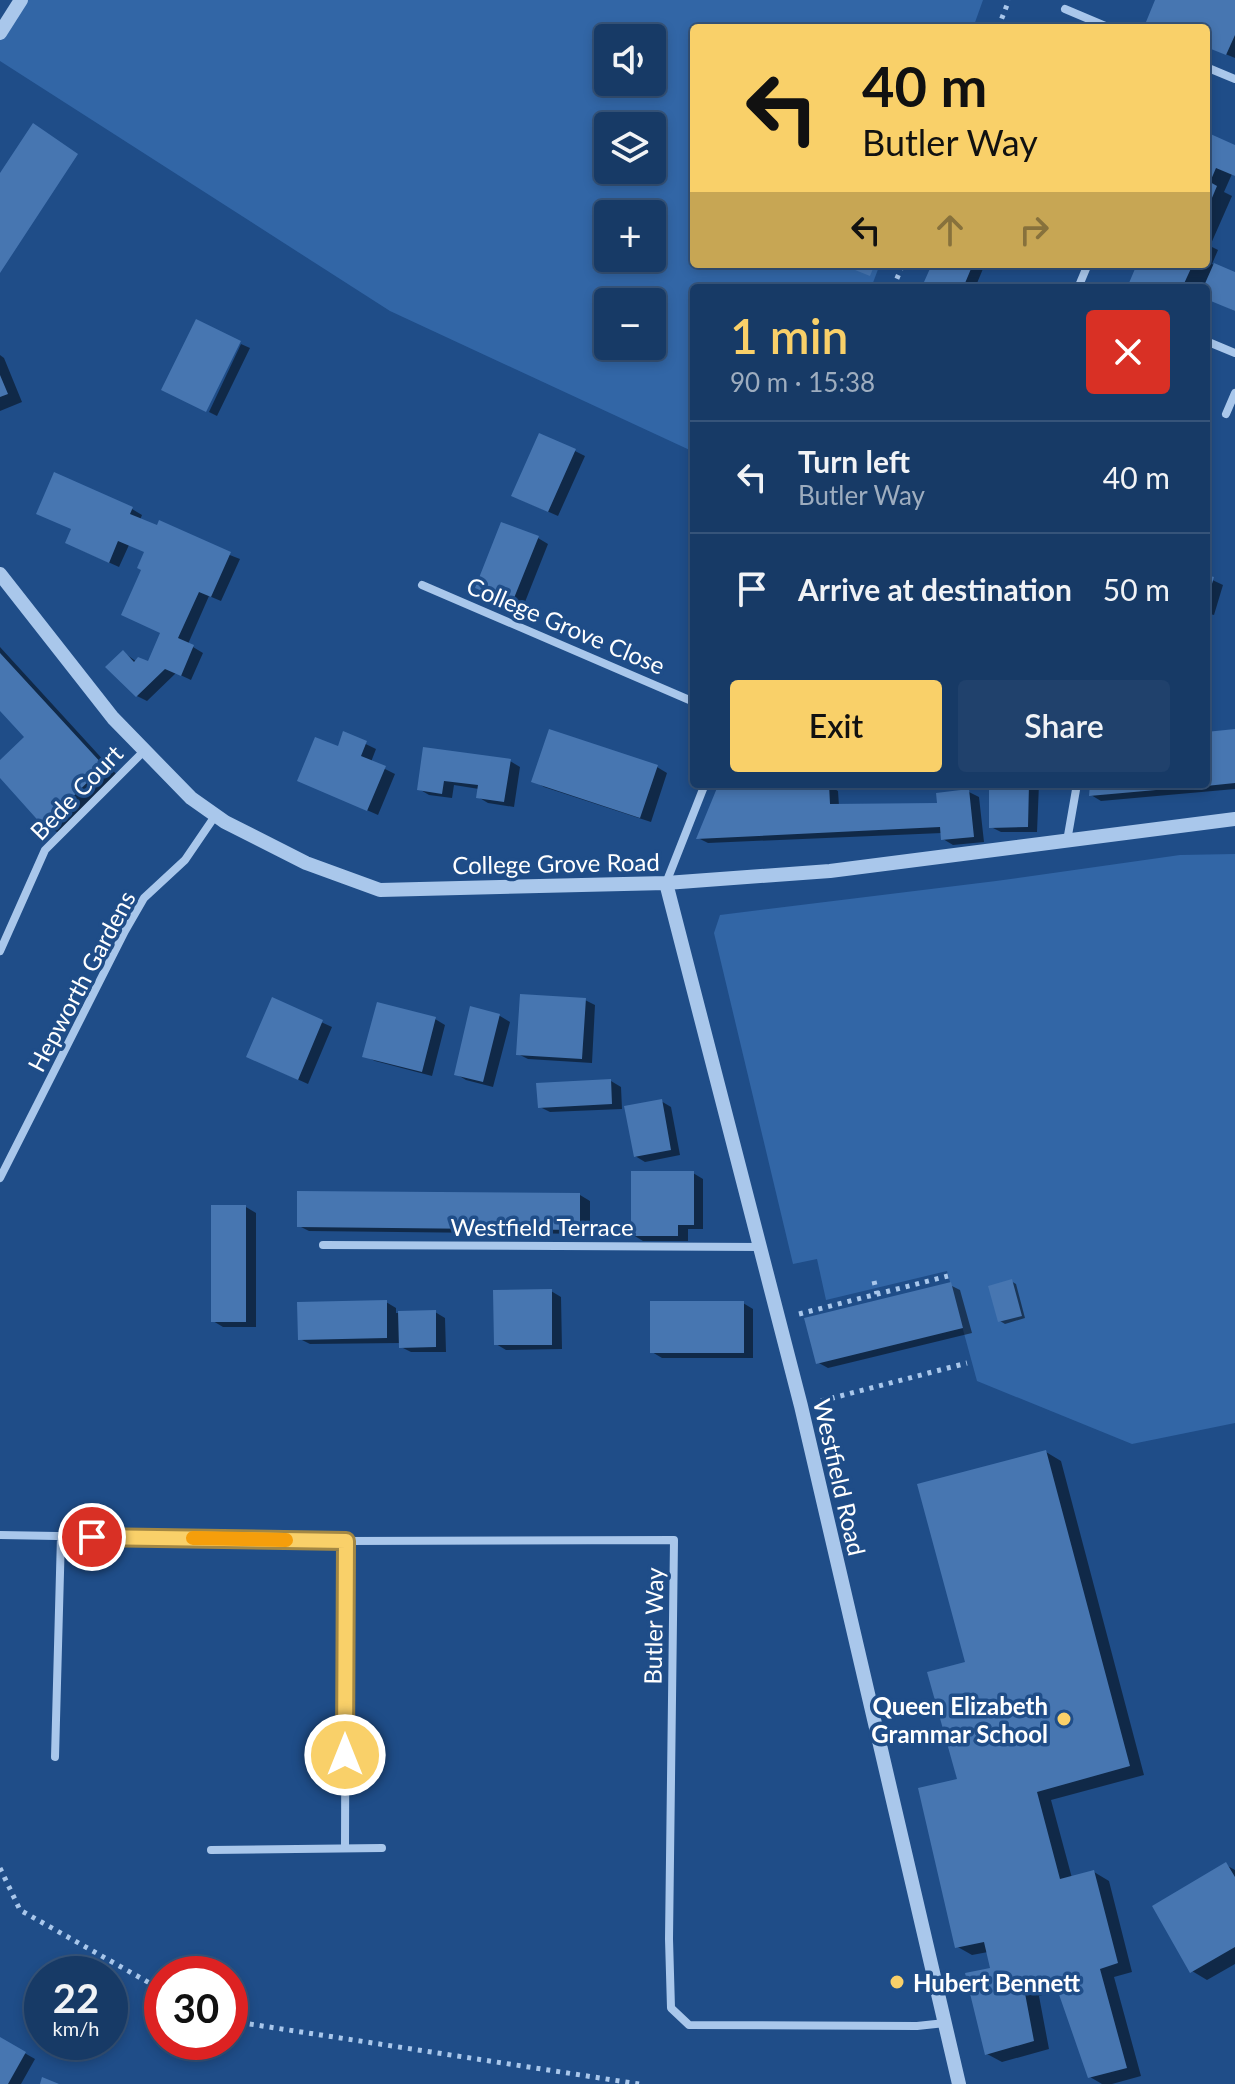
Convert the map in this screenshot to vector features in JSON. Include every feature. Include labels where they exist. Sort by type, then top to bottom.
[{"type":"street","points":[[0,33],[21,0]]},
{"type":"street","points":[[1065,9],[1101,24]]},
{"type":"street","points":[[1210,69],[1235,79]]},
{"type":"street","points":[[1210,343],[1235,353]]},
{"type":"street","points":[[1226,414],[1235,393]]},
{"type":"street","name":"College Grove Road","points":[[0,574],[113,718],[191,798],[215,816],[306,863],[380,890],[666,883],[830,871],[1235,819]]},
{"type":"street","name":"College Grove Close","points":[[422,585],[690,700]]},
{"type":"street","name":"Bede Court","points":[[0,951],[45,850],[144,751]]},
{"type":"street","points":[[666,883],[703,788]]},
{"type":"street","points":[[1066,841],[1076,788]]},
{"type":"street","name":"Hepworth Gardens","points":[[0,1178],[144,898],[185,860],[215,816]]},
{"type":"street","name":"Westfield Road","points":[[666,883],[801,1406],[959,2084]]},
{"type":"street","name":"Westfield Terrace","points":[[323,1245],[761,1247]]},
{"type":"street","name":"Butler Way","points":[[0,1535],[346,1541],[674,1540],[669,1939],[671,2008],[689,2025],[917,2026],[945,2023]]},
{"type":"street","points":[[55,1757],[61,1536]]},
{"type":"street","points":[[345,1848],[346,1541]]},
{"type":"street","points":[[211,1850],[382,1848]]},
{"type":"path","points":[[1000,24],[1009,0]]},
{"type":"path","points":[[779,1319],[948,1276]]},
{"type":"path","points":[[874,1281],[877,1294]]},
{"type":"path","points":[[801,1406],[967,1363]]},
{"type":"path","points":[[0,1868],[20,1910],[144,1980]]},
{"type":"path","points":[[248,2024],[639,2084]]},
{"type":"shaded area","points":[[21,0],[983,0],[974,24],[690,24],[690,268],[878,268],[872,284],[690,284],[690,450],[390,311],[0,61],[0,34]]},
{"type":"shaded area","points":[[1235,854],[1235,1423],[1132,1444],[977,1381],[947,1271],[826,1300],[817,1259],[793,1264],[714,933],[720,915],[1180,855]]},
{"type":"building","points":[[1155,0],[1235,0],[1235,35],[1226,55],[1210,49],[1210,24],[1146,22]]},
{"type":"building","points":[[33,123],[78,154],[0,273],[0,173]]},
{"type":"building","points":[[1210,134],[1235,145],[1235,176],[1216,168],[1210,182]]},
{"type":"building","points":[[1210,182],[1217,186],[1210,203]]},
{"type":"building","points":[[1214,263],[1235,272],[1235,311],[1210,301],[1210,284],[1205,284]]},
{"type":"building","points":[[850,268],[873,268],[870,276]]},
{"type":"building","points":[[930,268],[971,268],[965,284],[924,282]]},
{"type":"building","points":[[1135,268],[1191,268],[1184,284],[1129,283]]},
{"type":"building","points":[[196,319],[241,341],[206,412],[161,390]]},
{"type":"building","points":[[0,375],[8,394],[0,397]]},
{"type":"building","points":[[539,433],[576,449],[548,512],[511,496]]},
{"type":"building","points":[[54,472],[133,507],[130,514],[157,525],[159,520],[231,552],[211,597],[199,592],[178,638],[194,645],[181,676],[165,669],[136,697],[105,667],[123,650],[134,662],[138,657],[148,661],[160,633],[121,615],[141,570],[137,568],[144,552],[118,541],[109,563],[65,543],[71,529],[36,514]]},
{"type":"building","points":[[501,522],[539,536],[512,603],[475,588]]},
{"type":"building","points":[[0,653],[104,766],[43,826],[0,778],[0,760],[24,737],[0,711]]},
{"type":"building","points":[[549,729],[658,765],[640,818],[531,782]]},
{"type":"building","points":[[1235,729],[1235,783],[1210,786],[1210,732]]},
{"type":"building","points":[[343,731],[367,741],[361,756],[386,766],[367,811],[297,781],[315,737],[338,746]]},
{"type":"building","points":[[423,747],[511,759],[504,802],[476,798],[478,785],[444,781],[442,794],[417,790]]},
{"type":"building","points":[[717,788],[829,788],[830,804],[937,803],[936,793],[969,789],[974,837],[941,840],[940,827],[696,839]]},
{"type":"building","points":[[989,788],[1029,788],[1028,827],[989,828]]},
{"type":"building","points":[[1090,788],[1179,788],[1089,796]]},
{"type":"building","points":[[520,994],[586,998],[582,1059],[516,1055]]},
{"type":"building","points":[[272,997],[323,1020],[298,1080],[246,1057]]},
{"type":"building","points":[[377,1002],[436,1017],[422,1072],[362,1057]]},
{"type":"building","points":[[470,1006],[500,1014],[483,1082],[454,1075]]},
{"type":"building","points":[[611,1079],[612,1104],[538,1108],[536,1083]]},
{"type":"building","points":[[662,1099],[671,1150],[634,1157],[624,1106]]},
{"type":"building","points":[[631,1171],[694,1171],[694,1225],[678,1225],[678,1236],[631,1236]]},
{"type":"building","points":[[297,1191],[580,1193],[580,1230],[297,1227]]},
{"type":"building","points":[[211,1205],[246,1205],[246,1322],[211,1322]]},
{"type":"building","points":[[1012,1279],[1022,1316],[998,1322],[988,1286]]},
{"type":"building","points":[[951,1282],[963,1328],[816,1364],[804,1318]]},
{"type":"building","points":[[552,1289],[552,1345],[494,1345],[493,1290]]},
{"type":"building","points":[[387,1300],[387,1338],[298,1340],[297,1302]]},
{"type":"building","points":[[650,1301],[744,1301],[744,1353],[650,1353]]},
{"type":"building","points":[[436,1310],[436,1347],[399,1348],[398,1311]]},
{"type":"building","points":[[1046,1450],[1130,1766],[1037,1792],[1060,1879],[1094,1870],[1118,1963],[1100,1969],[1127,2068],[1088,2078],[1054,1980],[1024,1988],[1034,2041],[985,2055],[965,1973],[990,1968],[984,1942],[955,1948],[918,1788],[957,1779],[927,1672],[965,1662],[917,1484]]},
{"type":"building","points":[[1226,1862],[1235,1877],[1235,1947],[1190,1973],[1152,1906]]},
{"type":"building","points":[[0,2037],[24,2051],[24,2056],[8,2084],[0,2084]]},
{"type":"building","points":[[42,2077],[59,2084],[40,2084]]},
{"type":"slow traffic","points":[[193,1538],[286,1540]]},
{"type":"place","name":"Queen Elizabeth Grammar School","points":[[1064,1719]]},
{"type":"place","name":"Hubert Bennett","points":[[897,1982]]},
{"type":"route","points":[[92,1537],[346,1541],[345,1755]]}]
